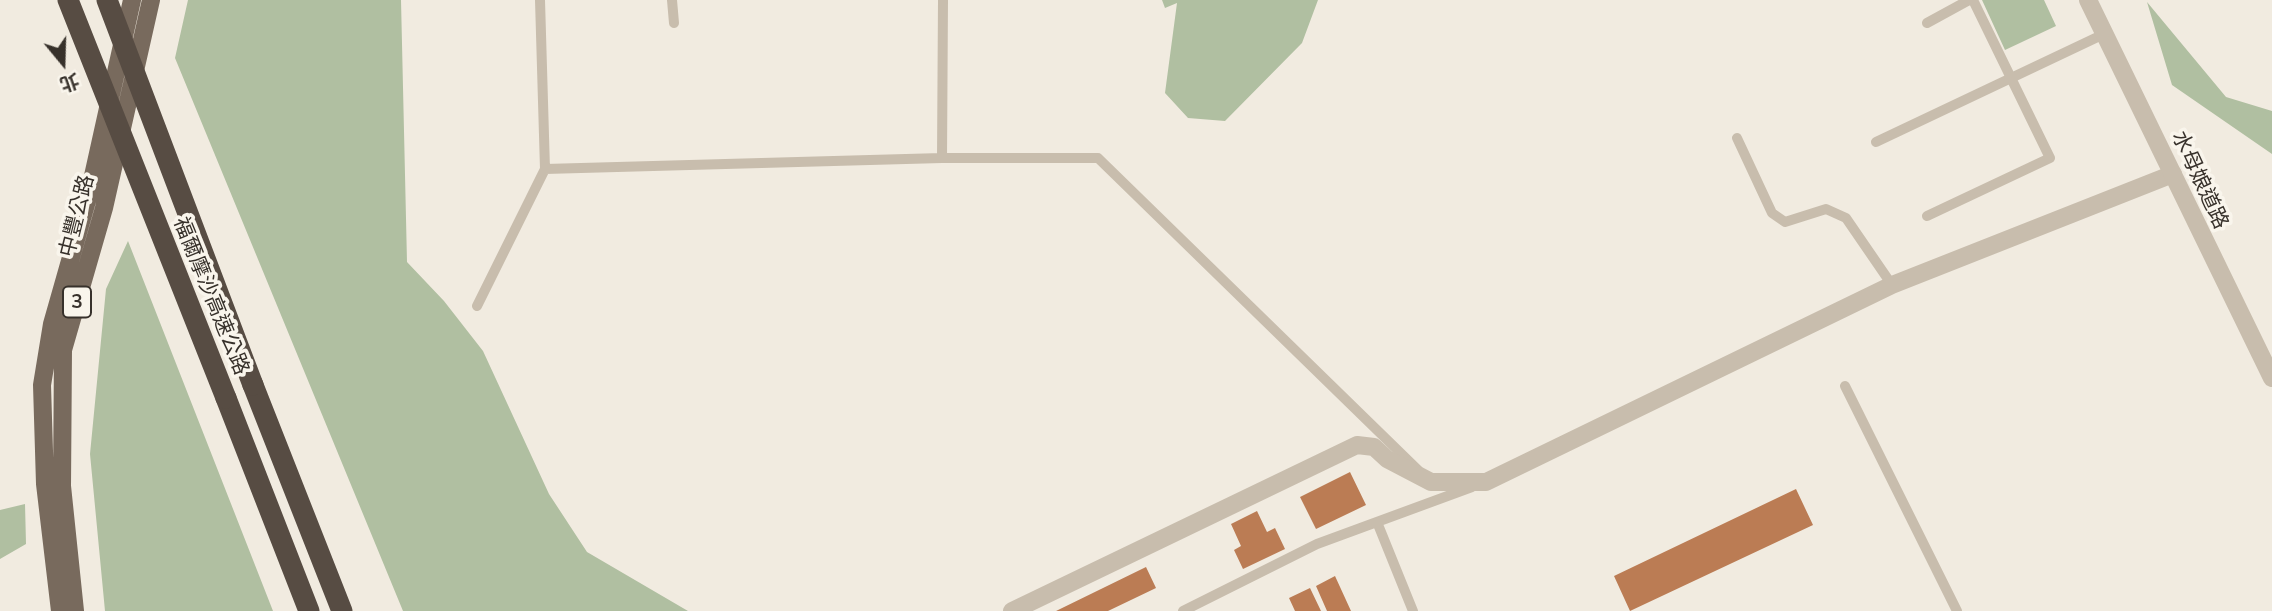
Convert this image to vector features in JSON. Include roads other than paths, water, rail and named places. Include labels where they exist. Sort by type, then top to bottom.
[{"type":"highway","name":"福爾摩沙高速公路","points":[[68,0],[309,611]]},
{"type":"highway","name":"福爾摩沙高速公路","points":[[107,0],[342,611]]},
{"type":"main road","name":"中豐公路","points":[[60,611],[45,484],[42,385],[52,324],[79,228],[132,0]]},
{"type":"main road","name":"中豐公路","points":[[75,611],[62,486],[63,350],[97,232],[151,0]]},
{"type":"main road","points":[[79,228],[97,232]]},
{"type":"street","name":"水母娘道路","points":[[2088,0],[2272,378]]},
{"type":"street","points":[[1012,611],[1357,445],[1374,447],[1387,459],[1431,482],[1486,482],[1892,285],[2173,174]]},
{"type":"lane","points":[[477,306],[545,169],[540,0]]},
{"type":"lane","points":[[672,0],[674,23]]},
{"type":"lane","points":[[942,158],[943,0]]},
{"type":"lane","points":[[1927,23],[1971,0],[2050,158],[1927,216]]},
{"type":"lane","points":[[1877,142],[2104,34]]},
{"type":"lane","points":[[1737,138],[1772,213],[1785,222],[1826,209],[1846,218],[1892,285]]},
{"type":"lane","points":[[545,169],[942,158],[1098,158],[1431,482]]},
{"type":"lane","points":[[1845,386],[1957,611]]},
{"type":"lane","points":[[1184,611],[1317,544],[1486,482]]},
{"type":"lane","points":[[1377,522],[1413,611]]}]
